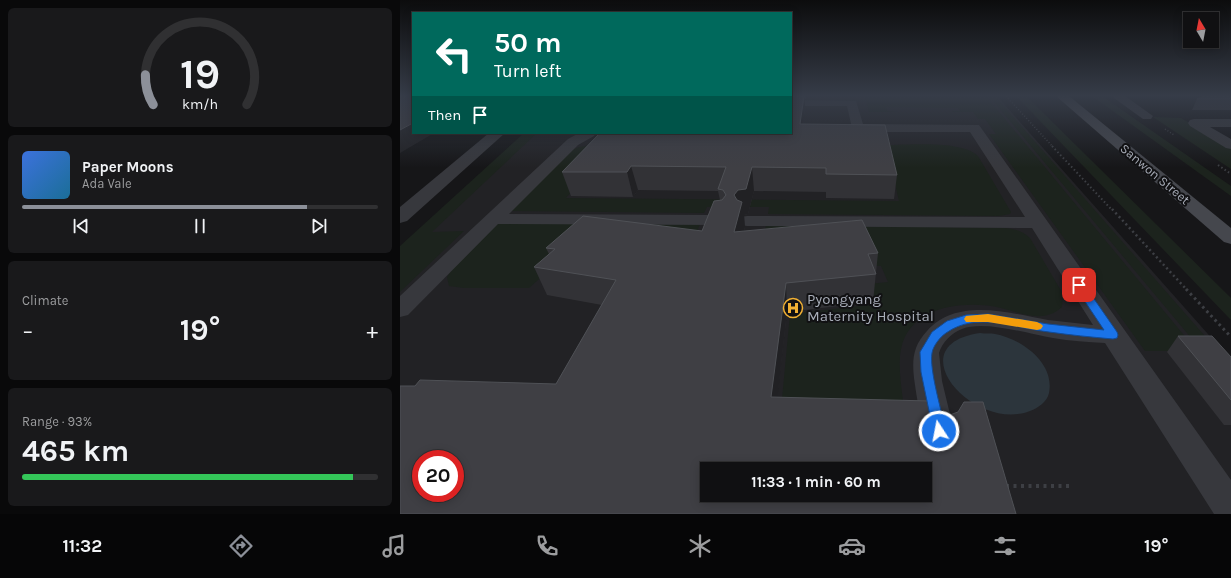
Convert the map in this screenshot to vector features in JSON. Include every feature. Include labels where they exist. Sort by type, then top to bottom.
[{"type":"main road","name":"Sanwon Street","points":[[1091,120],[1231,238]]},
{"type":"street","points":[[400,217],[497,134]]},
{"type":"lane","points":[[856,120],[858,128],[974,128],[1231,510]]},
{"type":"lane","points":[[1231,123],[1194,123],[1231,145]]},
{"type":"lane","points":[[400,309],[573,142],[587,134]]},
{"type":"lane","points":[[494,219],[719,220]]},
{"type":"lane","points":[[747,220],[1038,223]]},
{"type":"lane","points":[[939,431],[927,372],[926,352],[936,335],[951,324],[966,319],[988,318],[1048,328],[1113,335]]},
{"type":"path","points":[[1028,120],[1231,336]]},
{"type":"path","points":[[1001,486],[1073,486]]},
{"type":"shaded area","name":"Pyongyang Maternity Hospital","points":[[792,120],[1018,120],[1231,360],[1231,514],[400,514],[400,257],[532,134],[792,134]]},
{"type":"shaded area","points":[[986,120],[1006,120],[1197,351],[1145,351],[989,134],[996,134]]},
{"type":"shaded area","points":[[1009,120],[1016,120],[1218,351],[1202,351]]},
{"type":"shaded area","points":[[1039,120],[1050,120],[1231,298],[1231,320]]},
{"type":"shaded area","points":[[1125,120],[1136,120],[1231,186],[1231,196]]},
{"type":"shaded area","points":[[1157,120],[1184,120],[1231,148],[1231,169]]},
{"type":"shaded area","points":[[523,134],[536,134],[432,232],[464,231],[400,292],[400,246]]},
{"type":"shaded area","points":[[599,144],[613,144],[566,198],[899,201],[886,145],[935,144],[960,148],[970,151],[978,156],[1011,212],[1010,214],[999,216],[768,214],[769,207],[707,207],[704,213],[510,211],[572,150],[579,147]]},
{"type":"shaded area","points":[[499,222],[700,224],[688,255],[562,259],[529,288],[464,288],[449,286],[447,277],[454,267]]},
{"type":"shaded area","points":[[766,225],[1005,228],[1015,230],[1022,232],[1030,238],[1063,294],[1062,307],[1048,315],[1040,316],[1032,316],[1001,308],[972,305],[941,309],[927,315],[916,323],[906,334],[901,349],[900,368],[903,401],[782,399],[790,314],[876,304],[869,284],[888,282],[881,266],[760,254]]},
{"type":"shaded area","points":[[980,333],[995,334],[1016,341],[1026,347],[1042,362],[1050,382],[1048,396],[1042,404],[1030,411],[1008,414],[987,410],[967,399],[952,385],[944,369],[944,353],[956,341]]},
{"type":"building","points":[[400,120],[412,120],[412,124],[400,130]]},
{"type":"building","points":[[792,120],[801,120],[800,124],[885,125],[897,175],[826,174],[826,168],[752,167],[746,189],[738,190],[734,195],[737,200],[742,202],[734,232],[862,220],[878,253],[868,254],[876,274],[786,283],[771,397],[930,401],[935,411],[947,416],[958,412],[964,402],[983,402],[1016,514],[400,514],[400,386],[415,386],[420,380],[556,384],[616,280],[534,267],[555,249],[546,248],[583,216],[702,231],[714,201],[722,200],[726,195],[723,190],[718,189],[726,167],[631,166],[627,172],[562,172],[599,134],[792,134]]},
{"type":"building","points":[[1178,336],[1212,336],[1231,357],[1231,400]]},
{"type":"slow traffic","points":[[970,319],[988,318],[1037,326]]},
{"type":"place","name":"Pyongyang Maternity Hospital","points":[[793,308]]},
{"type":"route","points":[[939,431],[927,372],[926,352],[936,335],[951,324],[966,319],[988,318],[1048,328],[1113,335],[1079,285]]}]
